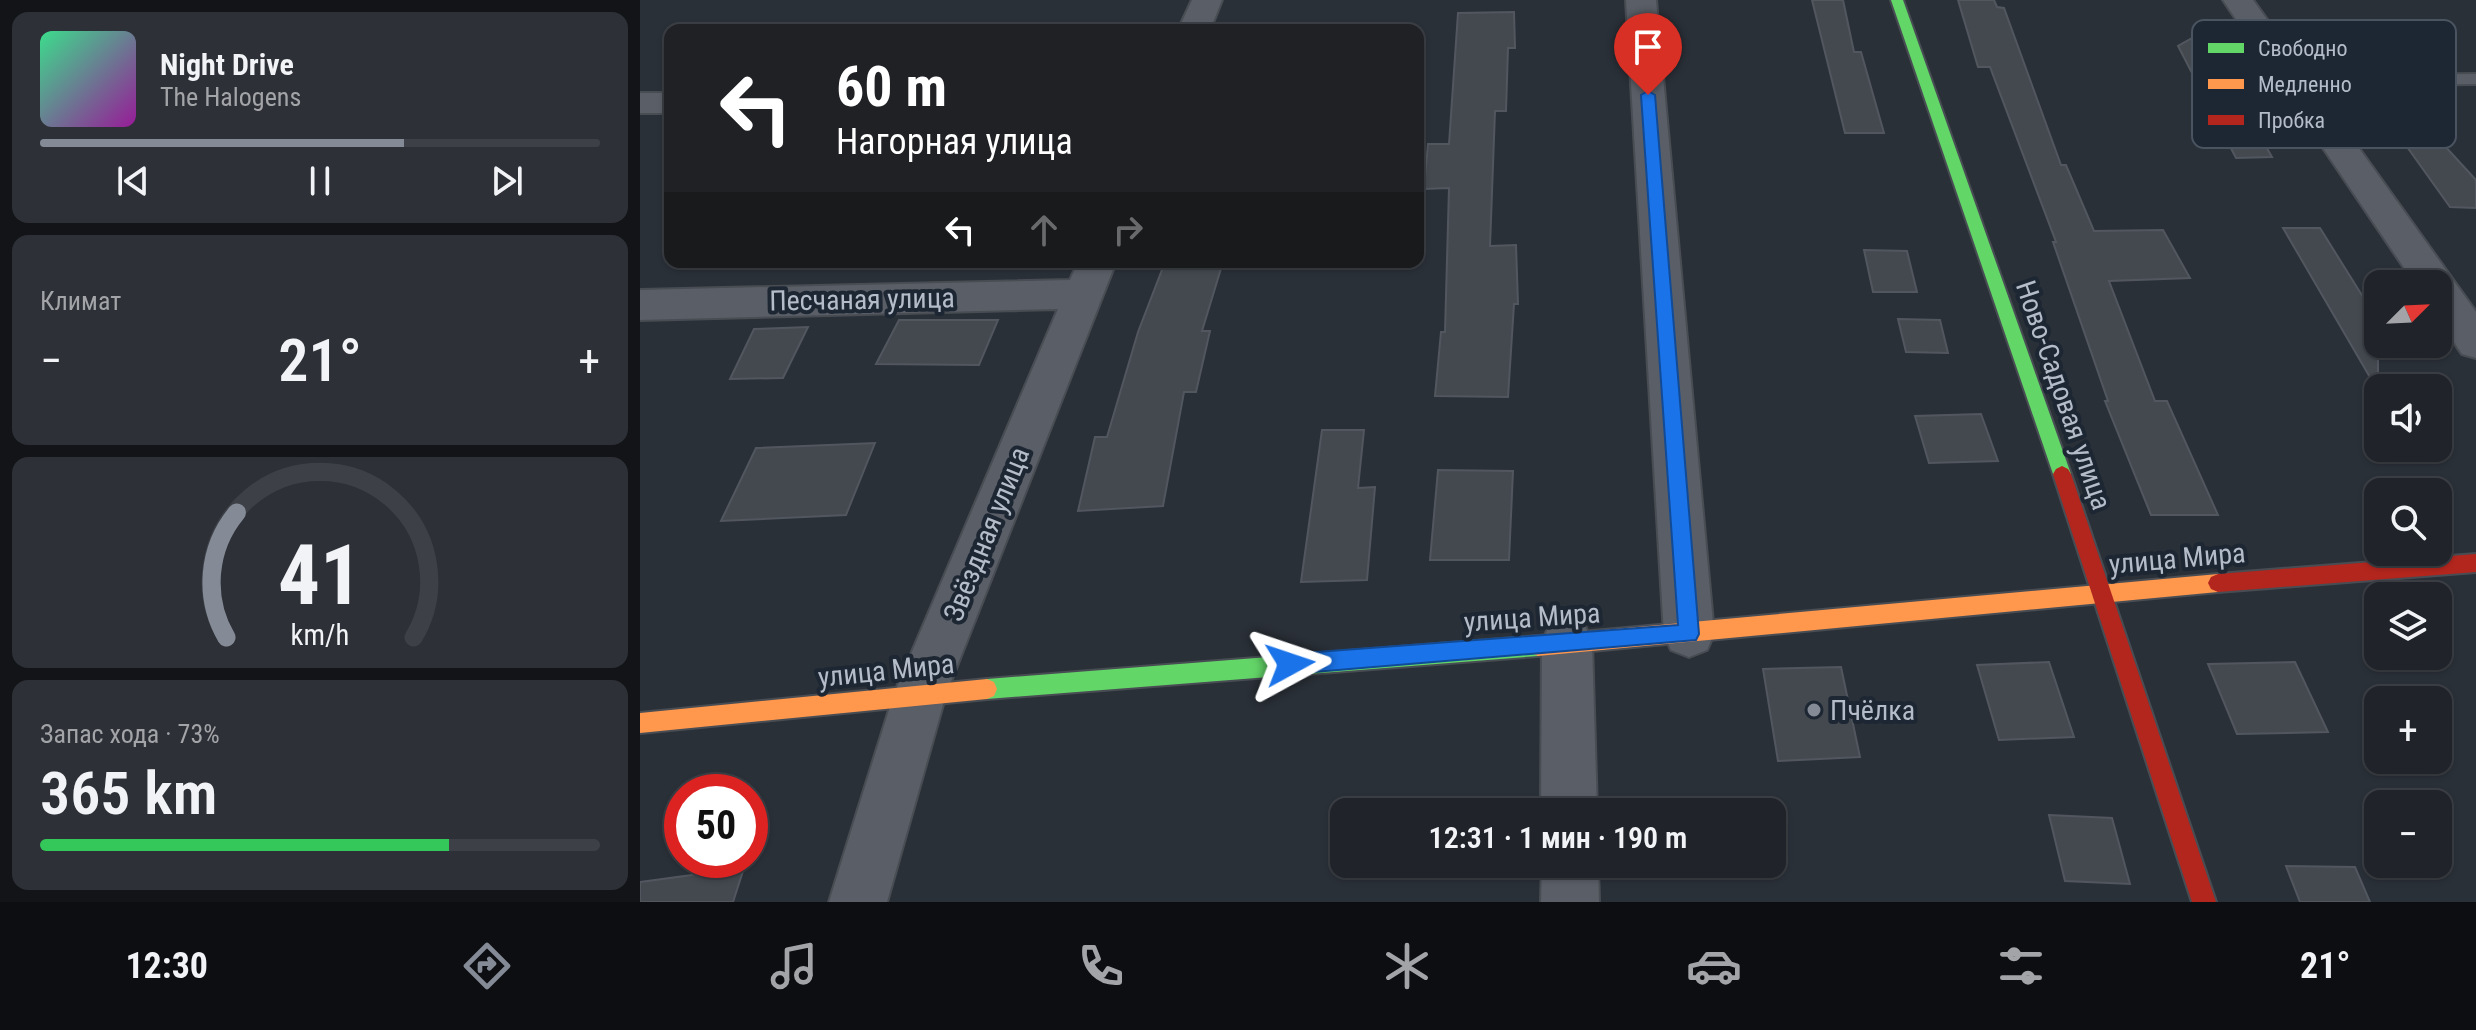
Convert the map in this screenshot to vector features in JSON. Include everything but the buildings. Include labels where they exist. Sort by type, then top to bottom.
[{"type":"main road","name":"Ново-Садовая улица","points":[[1897,0],[2103,592],[2204,902]]},
{"type":"main road","name":"улица Мира","points":[[640,723],[920,694],[1689,634],[2103,592],[2476,563]]},
{"type":"street","points":[[1197,24],[1207,0]]},
{"type":"street","points":[[1641,0],[1689,634]]},
{"type":"street","points":[[2238,0],[2252,20]]},
{"type":"street","points":[[640,103],[664,103]]},
{"type":"street","points":[[2341,148],[2426,270]]},
{"type":"street","name":"Песчаная улица","points":[[640,305],[1091,278]]},
{"type":"street","name":"Звёздная улица","points":[[858,902],[920,694],[1091,278]]},
{"type":"street","points":[[2452,308],[2476,343]]},
{"type":"street","points":[[1567,642],[1569,798]]},
{"type":"street","points":[[1570,878],[1570,902]]},
{"type":"lane","points":[[2456,79],[2476,79]]},
{"type":"traffic: fast","points":[[1897,0],[2062,474]]},
{"type":"traffic: fast","points":[[987,689],[1538,646]]},
{"type":"traffic: slow","points":[[1538,646],[2218,583]]},
{"type":"traffic: slow","points":[[640,723],[987,689]]},
{"type":"traffic: jam","points":[[2062,474],[2204,902]]},
{"type":"traffic: jam","points":[[2218,583],[2476,563]]},
{"type":"place","name":"Пчёлка","points":[[1814,710]]},
{"type":"route","points":[[1290,664],[1689,634],[1648,95]]}]
